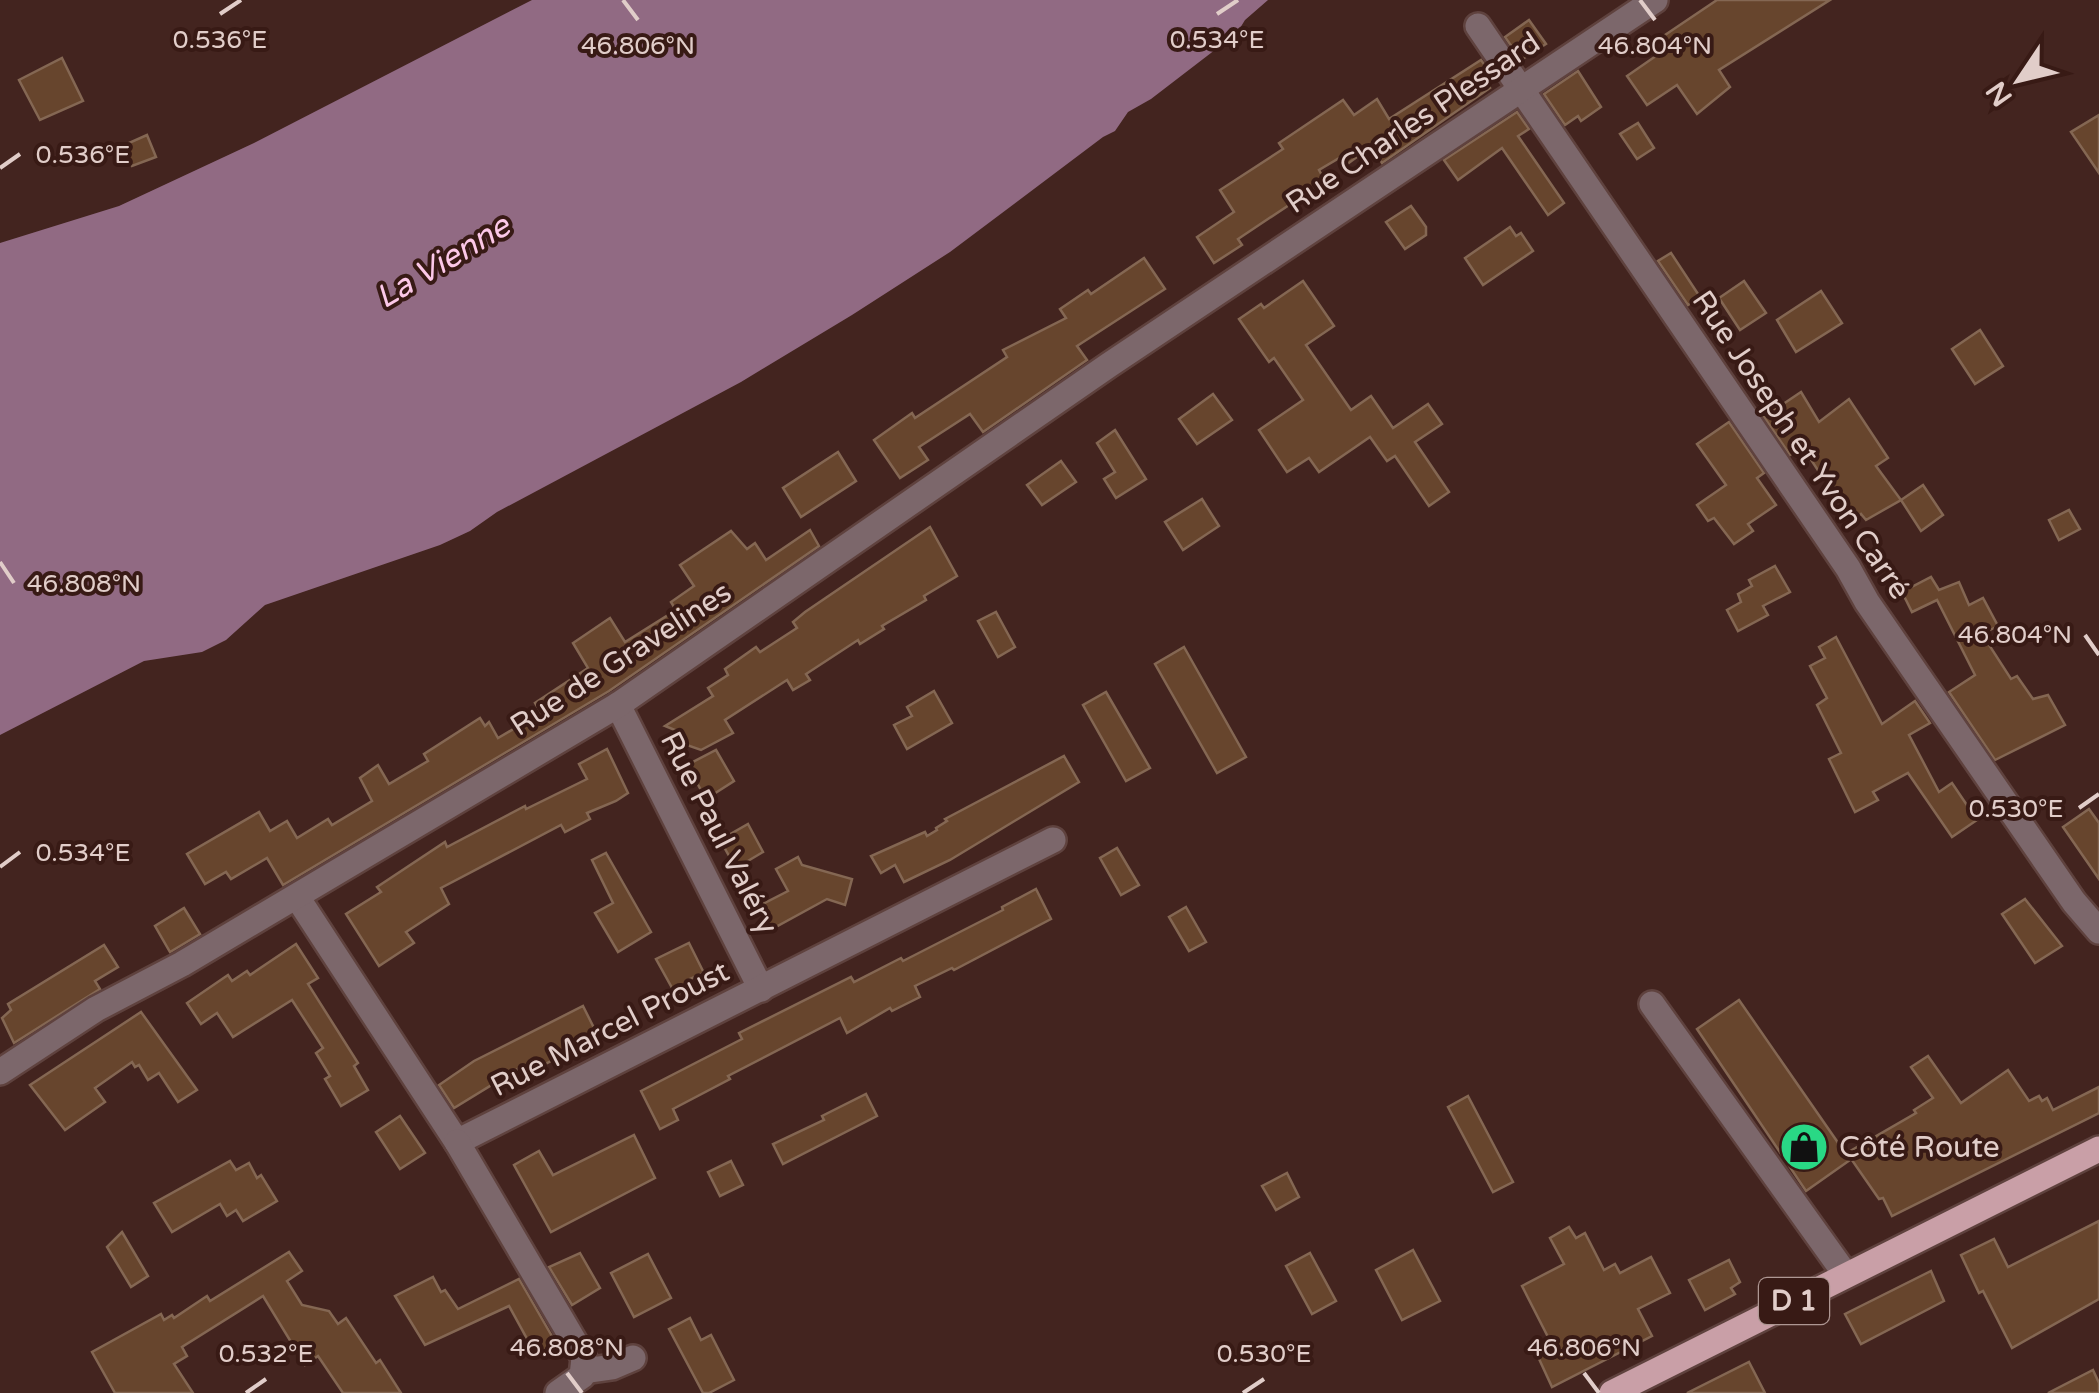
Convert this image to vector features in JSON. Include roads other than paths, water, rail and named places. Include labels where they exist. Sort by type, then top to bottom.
[{"type":"main road","name":"D 1","points":[[1612,1393],[2099,1148]]},
{"type":"street","name":"Rue Charles Plessard","points":[[1257,266],[1655,0]]},
{"type":"street","name":"Rue Joseph et Yvon Carré","points":[[1478,26],[1848,568],[1867,602],[2074,902],[2099,931]]},
{"type":"street","name":"Rue de Gravelines","points":[[0,1072],[96,1010],[297,897],[618,705],[1257,266]]},
{"type":"street","name":"Rue Paul Valéry","points":[[618,705],[761,990]]},
{"type":"street","name":"Rue Marcel Proust","points":[[457,1142],[1053,840]]},
{"type":"street","points":[[297,897],[457,1142],[580,1351],[584,1371],[578,1382],[558,1393]]},
{"type":"street","points":[[1652,1004],[1846,1276]]},
{"type":"street","points":[[584,1371],[612,1367],[633,1358]]},
{"type":"water","name":"La Vienne","points":[[532,0],[1268,0],[1245,20],[1237,33],[1128,112],[1115,131],[950,252],[741,382],[497,512],[470,531],[265,605],[226,640],[202,652],[144,661],[0,735],[0,243],[119,206],[254,143]]},
{"type":"place","name":"Côté Route","points":[[1804,1147]]}]
